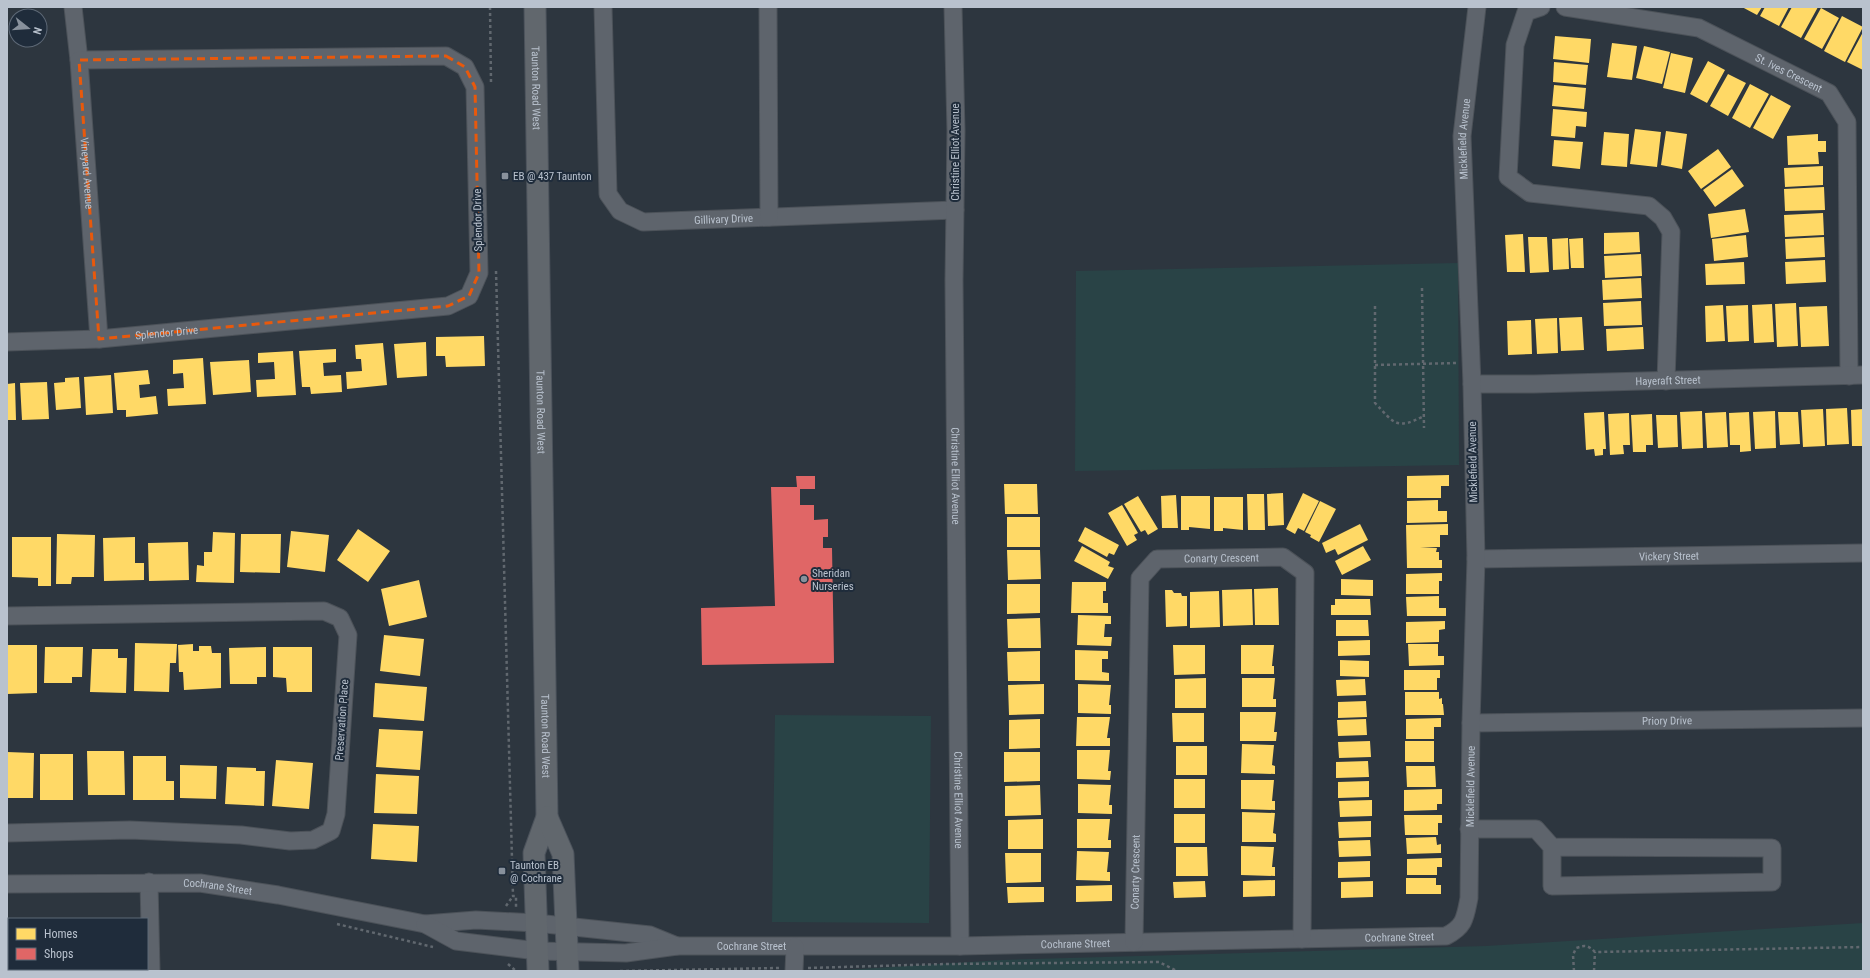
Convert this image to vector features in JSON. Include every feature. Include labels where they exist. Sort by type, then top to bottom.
[{"type":"main road","name":"Taunton Road West","points":[[535,7],[547,817],[534,853],[538,961]]},
{"type":"main road","name":"Taunton Road West","points":[[547,817],[563,854],[568,961]]},
{"type":"street","name":"Vineyard Avenue","points":[[73,7],[79,60],[99,339]]},
{"type":"street","name":"Gillivary Drive","points":[[603,7],[608,194],[620,211],[643,222],[955,210]]},
{"type":"street","points":[[768,7],[769,217]]},
{"type":"street","name":"Christine Elliot Avenue","points":[[953,7],[956,131],[955,481],[960,946]]},
{"type":"street","name":"Micklefield Avenue","points":[[1465,918],[1469,898],[1471,723],[1476,559],[1472,384],[1462,136],[1478,7]]},
{"type":"street","points":[[1541,7],[1526,12],[1515,45],[1508,177],[1530,193],[1649,206],[1664,218],[1671,232],[1666,381]]},
{"type":"street","name":"St. Ives Crescent","points":[[1564,7],[1699,28],[1829,93],[1847,122],[1856,376]]},
{"type":"street","name":"Splendor Drive","points":[[7,342],[99,339],[448,306],[469,296],[479,273],[474,87],[465,67],[446,56],[79,60]]},
{"type":"street","name":"Hayeraft Street","points":[[1472,384],[1534,384],[1856,376]]},
{"type":"street","name":"Vickery Street","points":[[1476,559],[1863,553]]},
{"type":"street","name":"Conarty Crescent","points":[[1134,942],[1140,578],[1157,559],[1283,557],[1305,573],[1302,939]]},
{"type":"street","name":"Preservation Place","points":[[7,616],[324,611],[340,618],[348,635],[336,814],[331,831],[313,840],[290,841],[241,835],[130,830],[7,833]]},
{"type":"street","name":"Priory Drive","points":[[1471,723],[1863,718]]},
{"type":"street","points":[[1469,829],[1536,829],[1552,848],[1552,886],[1772,882],[1772,848],[1552,848]]},
{"type":"street","points":[[149,882],[151,971]]},
{"type":"street","name":"Cochrane Street","points":[[7,884],[149,882],[223,885],[425,924],[476,920],[536,923],[650,935],[677,946]]},
{"type":"street","name":"Cochrane Street","points":[[425,924],[456,941],[538,961],[568,961],[677,946],[960,946],[1446,936],[1458,929],[1465,918]]},
{"type":"street","points":[[794,947],[794,971]]},
{"type":"path","points":[[490,7],[491,90]]},
{"type":"path","points":[[496,266],[513,896],[516,896]]},
{"type":"path","points":[[1422,288],[1424,428]]},
{"type":"path","points":[[1375,306],[1376,403],[1392,422],[1407,424],[1424,416]]},
{"type":"path","points":[[1375,365],[1471,363]]},
{"type":"path","points":[[336,924],[436,948]]},
{"type":"path","points":[[1574,971],[1573,955],[1576,948],[1584,945],[1595,952],[1863,947]]},
{"type":"path","points":[[1594,971],[1595,952]]},
{"type":"path","points":[[945,964],[1159,962],[1177,971]]},
{"type":"path","points":[[505,963],[511,965],[516,971]]},
{"type":"highlighted area","points":[[446,56],[465,67],[475,87],[479,273],[469,296],[448,306],[99,339],[79,60]]},
{"type":"green space","points":[[1458,263],[1459,465],[1075,471],[1076,271]]},
{"type":"green space","points":[[775,715],[931,716],[929,923],[772,922]]},
{"type":"green space","points":[[1863,923],[1863,971],[829,971],[1002,960],[1486,946]]},
{"type":"building: Homes","points":[[1742,7],[1762,7],[1757,15]]},
{"type":"building: Homes","points":[[1765,7],[1789,7],[1779,26],[1760,16]]},
{"type":"building: Homes","points":[[1792,7],[1818,7],[1801,38],[1781,27]]},
{"type":"building: Homes","points":[[1821,8],[1839,18],[1822,49],[1804,39]]},
{"type":"building: Homes","points":[[1842,16],[1863,27],[1845,62],[1824,51]]},
{"type":"building: Homes","points":[[1863,32],[1863,70],[1847,62]]},
{"type":"building: Homes","points":[[1555,36],[1591,39],[1589,63],[1553,59]]},
{"type":"building: Homes","points":[[1612,43],[1637,46],[1632,80],[1607,77]]},
{"type":"building: Homes","points":[[1644,46],[1670,52],[1662,84],[1636,78]]},
{"type":"building: Homes","points":[[1671,53],[1693,58],[1685,93],[1663,88]]},
{"type":"building: Homes","points":[[1708,61],[1725,70],[1707,103],[1690,94]]},
{"type":"building: Homes","points":[[1554,62],[1588,65],[1586,85],[1553,82]]},
{"type":"building: Homes","points":[[1728,74],[1746,83],[1728,116],[1710,106]]},
{"type":"building: Homes","points":[[1750,84],[1769,94],[1750,128],[1732,118]]},
{"type":"building: Homes","points":[[1554,85],[1586,88],[1584,109],[1552,106]]},
{"type":"building: Homes","points":[[1771,95],[1791,106],[1773,139],[1753,128]]},
{"type":"building: Homes","points":[[1553,109],[1587,112],[1586,127],[1576,126],[1575,138],[1551,136]]},
{"type":"building: Homes","points":[[1635,129],[1661,132],[1657,167],[1630,164]]},
{"type":"building: Homes","points":[[1666,131],[1687,134],[1682,169],[1661,165]]},
{"type":"building: Homes","points":[[1604,132],[1629,134],[1627,167],[1601,165]]},
{"type":"building: Homes","points":[[1818,134],[1818,141],[1826,141],[1826,152],[1818,152],[1819,164],[1788,165],[1787,136]]},
{"type":"building: Homes","points":[[1554,140],[1583,142],[1580,169],[1552,166]]},
{"type":"building: Homes","points":[[1718,149],[1731,167],[1701,189],[1688,171]]},
{"type":"building: Homes","points":[[1823,166],[1823,185],[1785,187],[1784,168]]},
{"type":"building: Homes","points":[[1732,169],[1744,186],[1715,207],[1703,190]]},
{"type":"building: Homes","points":[[1824,187],[1825,210],[1785,211],[1784,189]]},
{"type":"building: Homes","points":[[1745,209],[1749,232],[1711,238],[1708,214]]},
{"type":"building: Homes","points":[[1823,213],[1824,235],[1785,237],[1784,215]]},
{"type":"building: Homes","points":[[1639,232],[1640,252],[1604,254],[1604,233]]},
{"type":"building: Homes","points":[[1523,234],[1525,272],[1507,272],[1505,235]]},
{"type":"building: Homes","points":[[1746,235],[1748,257],[1714,261],[1712,239]]},
{"type":"building: Homes","points":[[1528,237],[1547,237],[1549,272],[1530,273]]},
{"type":"building: Homes","points":[[1824,237],[1825,257],[1786,259],[1785,239]]},
{"type":"building: Homes","points":[[1568,238],[1569,269],[1553,270],[1552,239]]},
{"type":"building: Homes","points":[[1583,238],[1584,268],[1571,268],[1569,239]]},
{"type":"building: Homes","points":[[1641,254],[1642,276],[1605,278],[1604,256]]},
{"type":"building: Homes","points":[[1825,260],[1826,282],[1786,284],[1785,262]]},
{"type":"building: Homes","points":[[1744,262],[1745,284],[1706,285],[1705,264]]},
{"type":"building: Homes","points":[[1641,278],[1642,298],[1603,300],[1602,280]]},
{"type":"building: Homes","points":[[1641,301],[1642,325],[1604,326],[1603,303]]},
{"type":"building: Homes","points":[[1796,303],[1798,346],[1777,347],[1775,304]]},
{"type":"building: Homes","points":[[1772,304],[1774,342],[1754,343],[1752,305]]},
{"type":"building: Homes","points":[[1723,305],[1725,341],[1706,342],[1705,306]]},
{"type":"building: Homes","points":[[1748,305],[1749,341],[1728,342],[1726,306]]},
{"type":"building: Homes","points":[[1827,306],[1829,346],[1801,347],[1799,307]]},
{"type":"building: Homes","points":[[1582,317],[1584,350],[1561,351],[1559,318]]},
{"type":"building: Homes","points":[[1557,318],[1558,353],[1537,354],[1535,319]]},
{"type":"building: Homes","points":[[1531,320],[1532,354],[1508,355],[1507,321]]},
{"type":"building: Homes","points":[[1643,327],[1644,349],[1607,351],[1606,329]]},
{"type":"building: Homes","points":[[484,336],[485,366],[446,367],[445,356],[436,356],[436,337]]},
{"type":"building: Homes","points":[[426,342],[427,376],[397,378],[394,344]]},
{"type":"building: Homes","points":[[383,343],[387,385],[347,389],[346,372],[362,371],[361,359],[356,359],[355,345]]},
{"type":"building: Homes","points":[[336,349],[336,362],[323,363],[324,376],[341,375],[342,392],[311,394],[310,387],[302,387],[299,351]]},
{"type":"building: Homes","points":[[293,351],[296,395],[257,397],[256,380],[275,379],[274,362],[258,363],[258,353]]},
{"type":"building: Homes","points":[[203,358],[206,404],[168,406],[167,389],[184,388],[183,373],[173,374],[173,360]]},
{"type":"building: Homes","points":[[249,360],[251,392],[213,395],[210,362]]},
{"type":"building: Homes","points":[[148,370],[150,384],[139,385],[140,398],[156,396],[158,414],[126,417],[126,410],[117,410],[114,373]]},
{"type":"building: Homes","points":[[111,375],[113,413],[86,415],[84,377]]},
{"type":"building: Homes","points":[[79,377],[81,408],[56,410],[54,383],[65,382],[65,378]]},
{"type":"building: Homes","points":[[47,382],[49,419],[22,420],[20,383]]},
{"type":"building: Homes","points":[[15,383],[16,420],[7,420],[7,384]]},
{"type":"building: Homes","points":[[1847,408],[1849,444],[1827,445],[1826,409]]},
{"type":"building: Homes","points":[[1823,409],[1825,446],[1803,447],[1801,410]]},
{"type":"building: Homes","points":[[1863,409],[1863,446],[1852,446],[1851,410]]},
{"type":"building: Homes","points":[[1702,411],[1703,448],[1682,449],[1680,412]]},
{"type":"building: Homes","points":[[1775,411],[1776,448],[1755,449],[1753,412]]},
{"type":"building: Homes","points":[[1604,412],[1606,449],[1603,449],[1603,455],[1595,456],[1594,449],[1586,450],[1584,413]]},
{"type":"building: Homes","points":[[1726,412],[1728,447],[1707,448],[1705,413]]},
{"type":"building: Homes","points":[[1749,412],[1751,451],[1740,452],[1740,445],[1730,445],[1729,413]]},
{"type":"building: Homes","points":[[1778,412],[1798,412],[1800,444],[1780,445]]},
{"type":"building: Homes","points":[[1629,413],[1630,445],[1623,445],[1624,454],[1610,455],[1608,414]]},
{"type":"building: Homes","points":[[1652,414],[1653,445],[1646,445],[1646,452],[1633,452],[1631,415]]},
{"type":"building: Homes","points":[[1656,415],[1677,415],[1678,447],[1658,448]]},
{"type":"building: Homes","points":[[1449,475],[1449,486],[1441,486],[1441,498],[1407,498],[1407,476]]},
{"type":"building: Homes","points":[[1004,484],[1037,484],[1038,514],[1005,514]]},
{"type":"building: Homes","points":[[1283,493],[1284,525],[1268,526],[1267,494]]},
{"type":"building: Homes","points":[[1303,493],[1319,501],[1304,531],[1298,528],[1295,534],[1286,529]]},
{"type":"building: Homes","points":[[1247,494],[1264,494],[1265,530],[1248,530]]},
{"type":"building: Homes","points":[[1176,495],[1178,528],[1162,528],[1161,496]]},
{"type":"building: Homes","points":[[1138,496],[1158,529],[1148,535],[1145,530],[1141,532],[1124,504]]},
{"type":"building: Homes","points":[[1181,496],[1210,496],[1210,529],[1189,527],[1189,530],[1181,530]]},
{"type":"building: Homes","points":[[1214,497],[1243,497],[1243,530],[1223,528],[1223,531],[1214,531]]},
{"type":"building: Homes","points":[[1438,500],[1438,511],[1447,511],[1447,522],[1407,523],[1407,501]]},
{"type":"building: Homes","points":[[1320,501],[1336,509],[1319,542],[1305,532]]},
{"type":"building: Homes","points":[[1122,505],[1138,533],[1134,535],[1137,540],[1127,546],[1108,513]]},
{"type":"building: Homes","points":[[1007,517],[1040,517],[1040,547],[1007,547]]},
{"type":"building: Homes","points":[[1360,524],[1368,540],[1338,555],[1335,549],[1326,553],[1322,543]]},
{"type":"building: Homes","points":[[1448,524],[1448,535],[1440,535],[1440,547],[1420,547],[1437,548],[1436,552],[1439,552],[1439,560],[1442,560],[1442,568],[1407,568],[1406,525]]},
{"type":"building: Homes","points":[[1085,527],[1119,545],[1114,555],[1109,553],[1107,557],[1078,541]]},
{"type":"building: Homes","points":[[358,529],[390,551],[368,582],[337,560]]},
{"type":"building: Homes","points":[[291,531],[329,535],[325,572],[287,567]]},
{"type":"building: Homes","points":[[213,532],[235,533],[234,583],[196,582],[197,565],[204,566],[204,552],[212,552]]},
{"type":"building: Homes","points":[[57,534],[95,535],[94,577],[72,577],[71,584],[56,584]]},
{"type":"building: Homes","points":[[241,534],[281,534],[280,573],[240,572]]},
{"type":"building: Homes","points":[[12,537],[51,537],[51,586],[38,586],[38,578],[12,577]]},
{"type":"building: Homes","points":[[135,537],[135,563],[144,563],[144,580],[104,581],[103,538]]},
{"type":"building: Homes","points":[[188,542],[189,580],[149,581],[148,543]]},
{"type":"building: Homes","points":[[1082,546],[1110,562],[1108,566],[1114,568],[1108,579],[1074,561]]},
{"type":"building: Homes","points":[[1363,546],[1371,560],[1342,575],[1335,561]]},
{"type":"building: Homes","points":[[1007,550],[1040,550],[1041,579],[1008,580]]},
{"type":"building: Homes","points":[[1442,573],[1442,581],[1439,581],[1439,594],[1406,594],[1406,574]]},
{"type":"building: Homes","points":[[1341,579],[1373,580],[1373,596],[1341,595]]},
{"type":"building: Homes","points":[[419,580],[427,617],[389,626],[381,589]]},
{"type":"building: Homes","points":[[1072,582],[1106,582],[1106,591],[1103,591],[1103,603],[1108,603],[1108,613],[1071,613]]},
{"type":"building: Homes","points":[[1007,584],[1040,584],[1040,613],[1007,614]]},
{"type":"building: Homes","points":[[1278,588],[1279,625],[1255,625],[1254,589]]},
{"type":"building: Homes","points":[[1252,589],[1253,625],[1223,626],[1222,590]]},
{"type":"building: Homes","points":[[1165,590],[1172,590],[1174,593],[1181,593],[1182,596],[1187,596],[1187,626],[1166,627]]},
{"type":"building: Homes","points":[[1219,591],[1220,627],[1190,628],[1190,592]]},
{"type":"building: Homes","points":[[1439,596],[1439,608],[1446,608],[1446,616],[1407,616],[1406,597]]},
{"type":"building: Homes","points":[[1335,599],[1370,599],[1371,615],[1331,615],[1331,605],[1335,605]]},
{"type":"building: Homes","points":[[1078,615],[1111,616],[1111,624],[1105,624],[1104,637],[1112,637],[1111,646],[1077,645]]},
{"type":"building: Homes","points":[[1040,618],[1041,648],[1008,648],[1007,619]]},
{"type":"building: Homes","points":[[1336,620],[1368,620],[1369,636],[1336,636]]},
{"type":"building: Homes","points":[[1445,621],[1445,629],[1439,630],[1439,642],[1406,643],[1406,622]]},
{"type":"building: Homes","points":[[384,635],[424,639],[420,676],[380,671]]},
{"type":"building: Homes","points":[[1370,640],[1370,655],[1338,656],[1338,641]]},
{"type":"building: Homes","points":[[135,643],[177,644],[176,663],[170,663],[169,692],[134,691]]},
{"type":"building: Homes","points":[[193,644],[193,651],[199,651],[199,646],[211,646],[212,653],[221,653],[221,688],[184,690],[183,672],[179,672],[178,645]]},
{"type":"building: Homes","points":[[1408,644],[1438,644],[1438,656],[1444,656],[1444,665],[1409,666]]},
{"type":"building: Homes","points":[[7,645],[37,645],[37,693],[7,694]]},
{"type":"building: Homes","points":[[1173,645],[1205,645],[1205,674],[1174,675]]},
{"type":"building: Homes","points":[[1241,645],[1274,645],[1272,666],[1274,666],[1274,674],[1241,674]]},
{"type":"building: Homes","points":[[45,647],[83,647],[82,677],[72,677],[72,683],[44,683]]},
{"type":"building: Homes","points":[[266,647],[266,677],[257,677],[257,684],[230,684],[229,648]]},
{"type":"building: Homes","points":[[273,647],[312,647],[312,692],[287,692],[286,678],[273,677]]},
{"type":"building: Homes","points":[[92,649],[118,649],[118,658],[127,658],[126,693],[90,692]]},
{"type":"building: Homes","points":[[1075,650],[1108,651],[1108,659],[1102,659],[1102,672],[1109,673],[1109,681],[1075,680]]},
{"type":"building: Homes","points":[[1040,651],[1040,681],[1008,681],[1007,652]]},
{"type":"building: Homes","points":[[1340,660],[1369,661],[1369,677],[1340,676]]},
{"type":"building: Homes","points":[[1404,670],[1440,670],[1440,678],[1437,678],[1437,690],[1404,690]]},
{"type":"building: Homes","points":[[1206,678],[1206,708],[1175,708],[1175,679]]},
{"type":"building: Homes","points":[[1242,678],[1275,678],[1273,699],[1276,699],[1276,707],[1242,707]]},
{"type":"building: Homes","points":[[1365,679],[1366,695],[1337,696],[1336,680]]},
{"type":"building: Homes","points":[[375,683],[427,687],[424,721],[373,717]]},
{"type":"building: Homes","points":[[1044,684],[1044,714],[1009,715],[1008,685]]},
{"type":"building: Homes","points":[[1078,684],[1111,685],[1109,705],[1111,705],[1111,714],[1078,713]]},
{"type":"building: Homes","points":[[1405,692],[1439,692],[1439,699],[1442,698],[1444,715],[1405,715]]},
{"type":"building: Homes","points":[[1366,701],[1367,717],[1338,718],[1338,702]]},
{"type":"building: Homes","points":[[1240,712],[1276,712],[1274,732],[1277,732],[1276,741],[1240,741]]},
{"type":"building: Homes","points":[[1172,713],[1204,713],[1204,742],[1173,742]]},
{"type":"building: Homes","points":[[1077,717],[1110,717],[1107,738],[1110,738],[1110,746],[1076,746]]},
{"type":"building: Homes","points":[[1441,718],[1441,727],[1434,727],[1434,739],[1406,739],[1406,719]]},
{"type":"building: Homes","points":[[1040,719],[1040,748],[1009,749],[1009,720]]},
{"type":"building: Homes","points":[[1366,719],[1367,735],[1338,736],[1337,720]]},
{"type":"building: Homes","points":[[379,729],[423,731],[420,770],[376,767]]},
{"type":"building: Homes","points":[[1370,741],[1371,757],[1339,758],[1338,742]]},
{"type":"building: Homes","points":[[1405,741],[1434,741],[1434,762],[1405,762]]},
{"type":"building: Homes","points":[[1242,744],[1274,745],[1272,765],[1275,766],[1275,774],[1241,773]]},
{"type":"building: Homes","points":[[1176,746],[1207,746],[1207,775],[1176,775]]},
{"type":"building: Homes","points":[[1077,750],[1110,750],[1108,771],[1111,771],[1110,780],[1077,779]]},
{"type":"building: Homes","points":[[87,751],[124,751],[125,795],[88,795]]},
{"type":"building: Homes","points":[[7,752],[34,753],[33,798],[7,798]]},
{"type":"building: Homes","points":[[1004,752],[1040,752],[1040,781],[1004,782]]},
{"type":"building: Homes","points":[[40,754],[73,754],[73,800],[40,800]]},
{"type":"building: Homes","points":[[133,756],[166,756],[166,781],[174,781],[174,800],[133,800]]},
{"type":"building: Homes","points":[[276,760],[313,763],[309,809],[272,806]]},
{"type":"building: Homes","points":[[1368,761],[1369,777],[1336,778],[1336,762]]},
{"type":"building: Homes","points":[[180,765],[217,766],[216,799],[180,798]]},
{"type":"building: Homes","points":[[1406,766],[1435,766],[1436,787],[1407,787]]},
{"type":"building: Homes","points":[[227,767],[256,768],[256,771],[265,771],[264,806],[225,804]]},
{"type":"building: Homes","points":[[376,774],[419,776],[417,814],[374,813]]},
{"type":"building: Homes","points":[[1174,779],[1205,779],[1205,808],[1174,808]]},
{"type":"building: Homes","points":[[1241,780],[1274,780],[1272,801],[1275,801],[1275,810],[1241,809]]},
{"type":"building: Homes","points":[[1369,781],[1369,797],[1338,798],[1338,782]]},
{"type":"building: Homes","points":[[1078,784],[1111,785],[1109,805],[1112,805],[1112,814],[1078,813]]},
{"type":"building: Homes","points":[[1040,785],[1041,815],[1005,816],[1005,786]]},
{"type":"building: Homes","points":[[1442,789],[1442,804],[1437,804],[1437,810],[1404,811],[1404,790]]},
{"type":"building: Homes","points":[[1372,800],[1372,816],[1340,817],[1339,801]]},
{"type":"building: Homes","points":[[1242,812],[1275,813],[1273,833],[1276,834],[1276,842],[1242,842]]},
{"type":"building: Homes","points":[[1174,814],[1205,814],[1205,843],[1174,843]]},
{"type":"building: Homes","points":[[1404,815],[1442,815],[1442,823],[1438,823],[1438,835],[1405,835]]},
{"type":"building: Homes","points":[[1043,819],[1043,849],[1008,849],[1008,820]]},
{"type":"building: Homes","points":[[1077,819],[1110,819],[1108,840],[1111,840],[1111,848],[1077,848]]},
{"type":"building: Homes","points":[[1371,821],[1371,837],[1339,838],[1338,822]]},
{"type":"building: Homes","points":[[373,824],[419,826],[417,862],[371,859]]},
{"type":"building: Homes","points":[[1436,837],[1437,845],[1441,844],[1441,853],[1407,854],[1406,838]]},
{"type":"building: Homes","points":[[1370,840],[1371,856],[1339,857],[1338,841]]},
{"type":"building: Homes","points":[[1241,846],[1274,847],[1272,867],[1275,867],[1275,876],[1241,875]]},
{"type":"building: Homes","points":[[1176,847],[1207,847],[1208,876],[1176,876]]},
{"type":"building: Homes","points":[[1077,851],[1109,852],[1107,872],[1110,872],[1110,881],[1076,880]]},
{"type":"building: Homes","points":[[1005,853],[1041,853],[1041,882],[1006,883]]},
{"type":"building: Homes","points":[[1442,858],[1442,867],[1437,867],[1437,875],[1407,875],[1407,859]]},
{"type":"building: Homes","points":[[1370,861],[1370,877],[1338,878],[1338,862]]},
{"type":"building: Homes","points":[[1406,878],[1436,878],[1436,885],[1441,885],[1441,894],[1406,894]]},
{"type":"building: Homes","points":[[1275,880],[1275,896],[1243,897],[1243,881]]},
{"type":"building: Homes","points":[[1205,881],[1206,897],[1174,898],[1173,882]]},
{"type":"building: Homes","points":[[1373,881],[1373,897],[1341,898],[1341,882]]},
{"type":"building: Homes","points":[[1112,885],[1112,901],[1076,902],[1076,886]]},
{"type":"building: Homes","points":[[1007,887],[1044,887],[1044,902],[1008,903]]},
{"type":"building: Shops","name":"Sheridan Nurseries","points":[[796,476],[815,476],[815,489],[800,489],[800,505],[814,505],[814,520],[828,519],[828,537],[823,537],[823,548],[832,548],[834,663],[702,665],[701,608],[775,606],[771,487],[797,487]]},
{"type":"place","name":"EB @ 437 Taunton","points":[[505,176]]},
{"type":"place","name":"Sheridan Nurseries","points":[[804,579]]},
{"type":"place","name":"Taunton EB @ Cochrane","points":[[502,871]]}]
